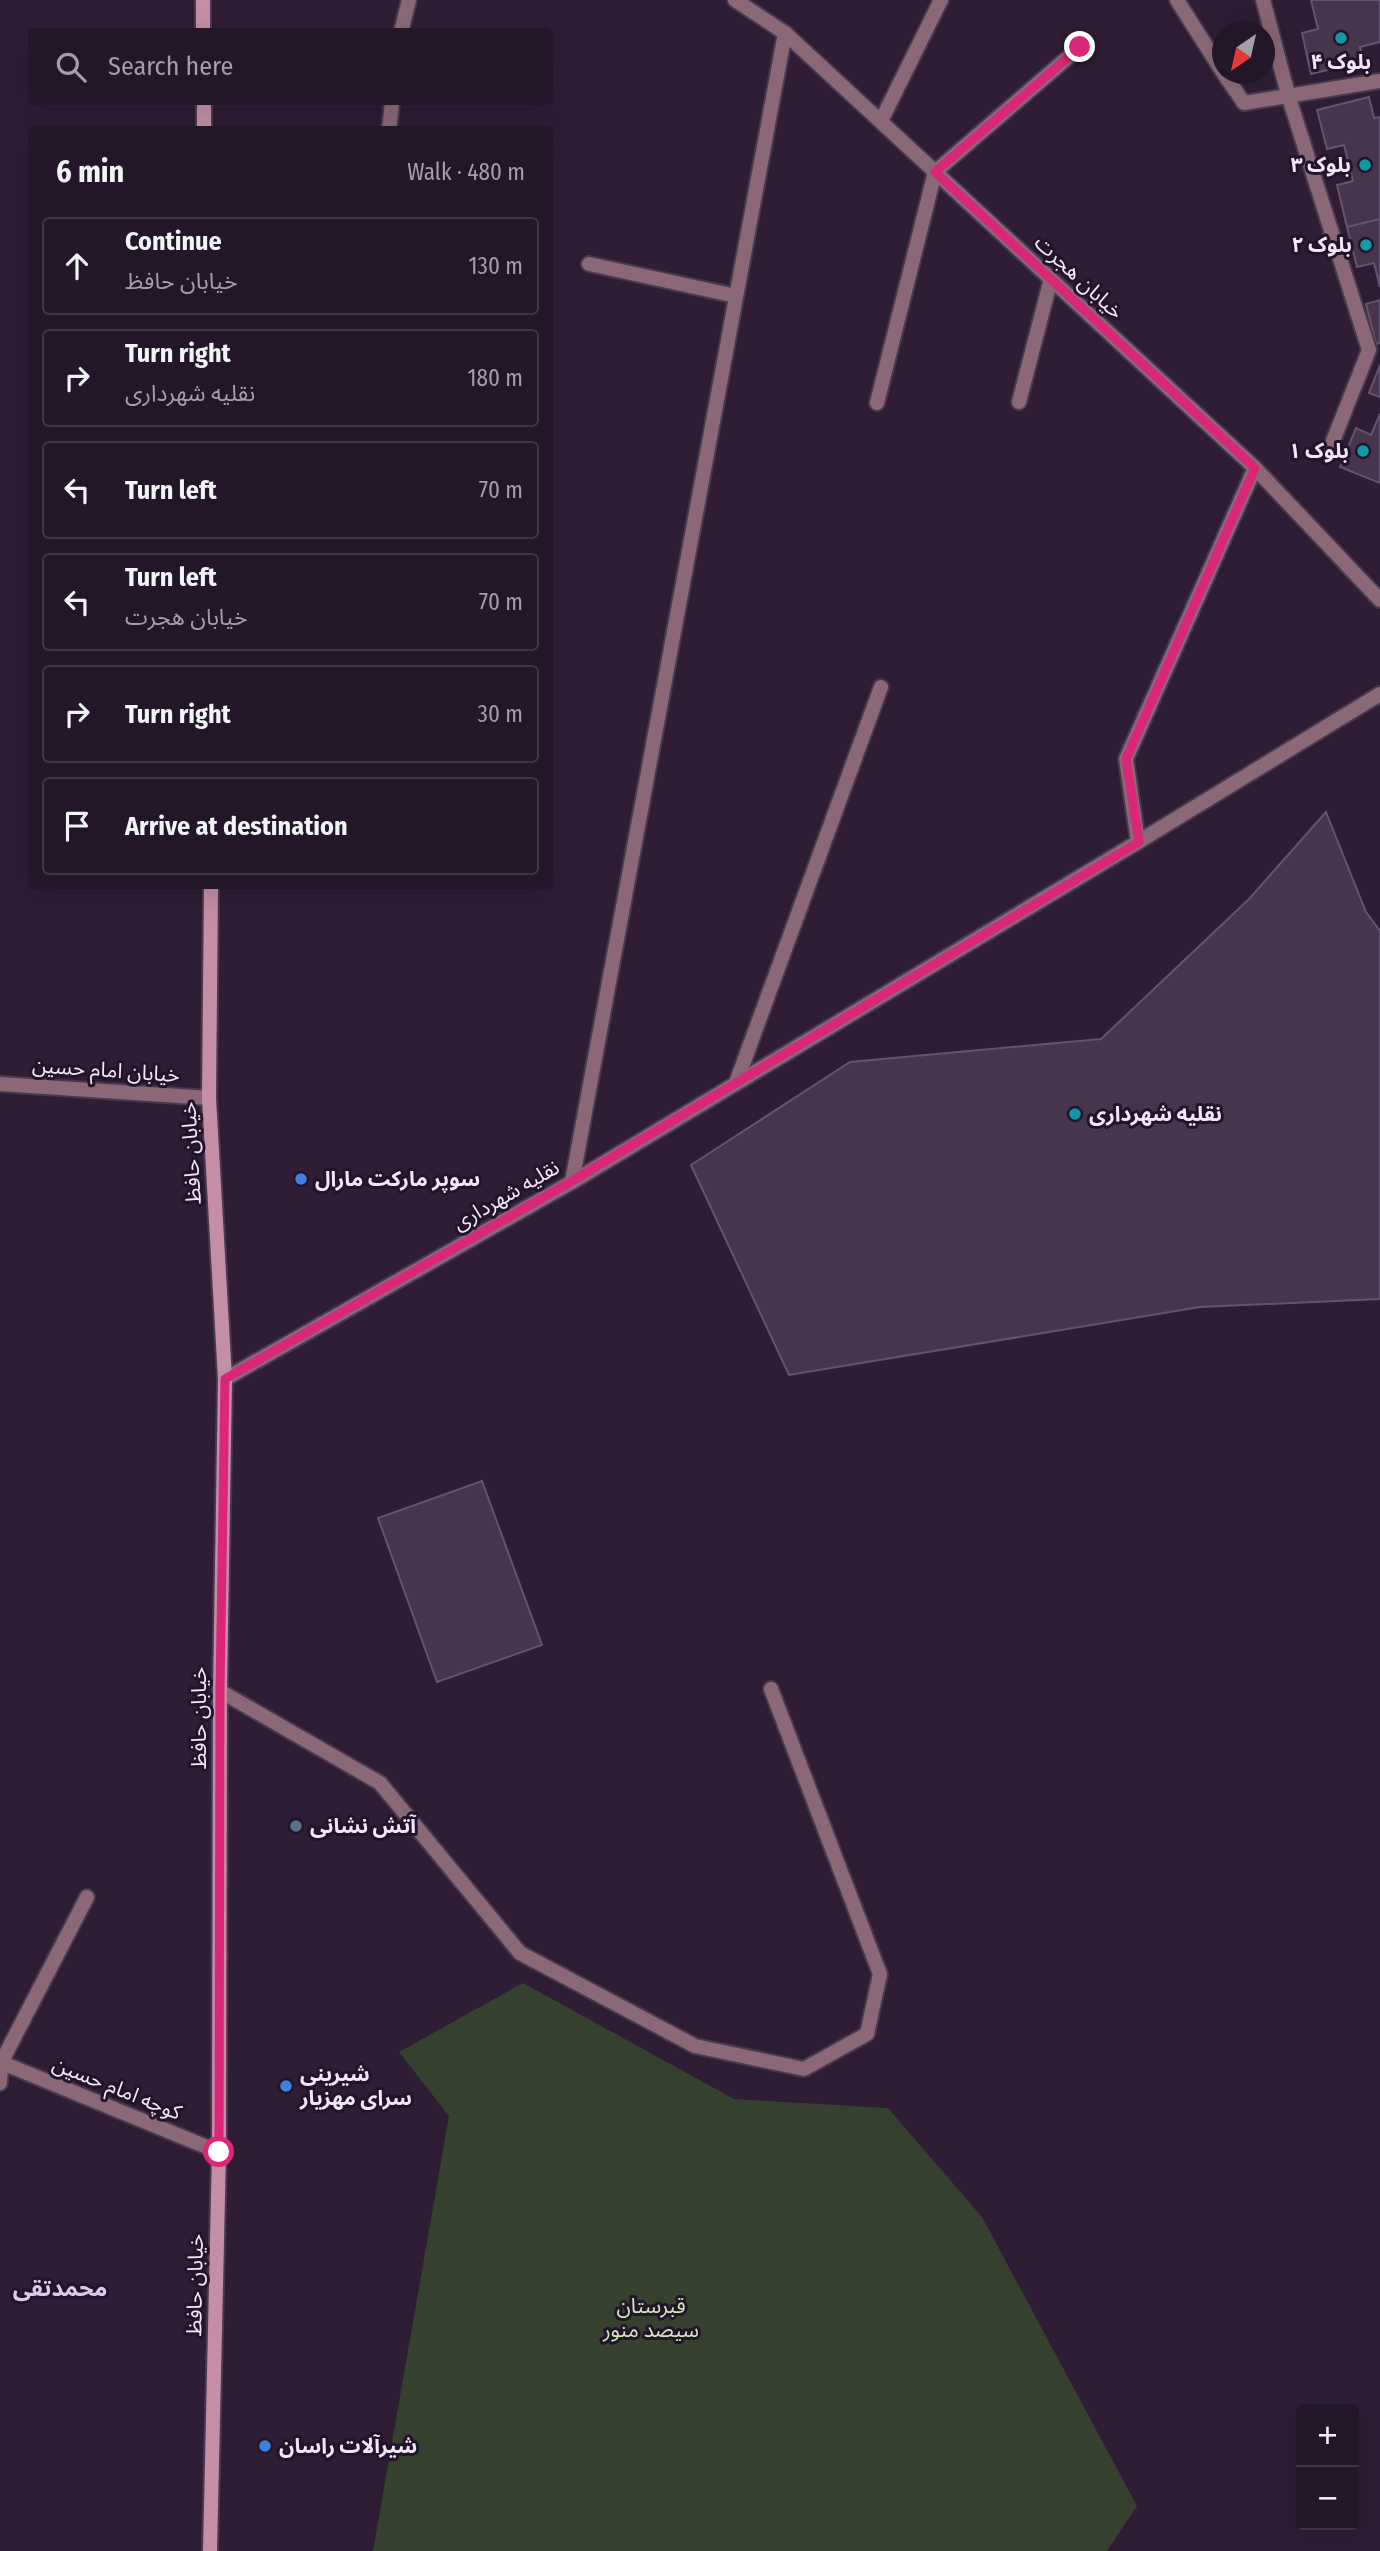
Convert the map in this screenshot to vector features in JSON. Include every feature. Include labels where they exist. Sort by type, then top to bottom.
[{"type":"main road","points":[[203,0],[203,28]]},
{"type":"main road","points":[[204,105],[204,126]]},
{"type":"main road","name":"خیابان حافظ","points":[[210,2551],[219,2152],[220,1691],[225,1379],[209,1098],[211,889]]},
{"type":"street","points":[[402,28],[409,0]]},
{"type":"street","name":"خیابان هجرت","points":[[735,0],[785,33],[1255,468],[1380,600]]},
{"type":"street","points":[[881,121],[941,0]]},
{"type":"street","points":[[1177,0],[1212,55]]},
{"type":"street","points":[[1263,0],[1289,98],[1369,350],[1329,452]]},
{"type":"street","points":[[572,1181],[785,33]]},
{"type":"street","points":[[877,403],[935,172],[1080,47]]},
{"type":"street","points":[[1231,84],[1244,103],[1289,98],[1380,81]]},
{"type":"street","points":[[389,126],[392,105]]},
{"type":"street","points":[[589,264],[736,296]]},
{"type":"street","points":[[1019,402],[1051,279]]},
{"type":"street","points":[[1139,842],[1126,759],[1255,468]]},
{"type":"street","points":[[736,1083],[881,687]]},
{"type":"street","name":"نقلیه شهرداری","points":[[225,1379],[572,1181],[1139,842],[1380,694]]},
{"type":"street","name":"خیابان امام حسین","points":[[0,1084],[209,1098]]},
{"type":"street","points":[[220,1691],[380,1783],[520,1953],[695,2046],[804,2069],[867,2034],[880,1974],[771,1689]]},
{"type":"street","points":[[0,2083],[1,2062],[87,1897]]},
{"type":"street","name":"کوچه امام حسین","points":[[1,2062],[219,2152]]},
{"type":"green space","name":"قبرستان سیصد منور","points":[[523,1983],[734,2099],[888,2108],[982,2217],[1137,2506],[1107,2551],[373,2551],[449,2116],[399,2052]]},
{"type":"building","name":"بلوک ۴","points":[[1311,0],[1380,0],[1380,42],[1360,47],[1364,61],[1311,74],[1302,33],[1318,29]]},
{"type":"building","name":"بلوک ۳","points":[[1369,97],[1374,118],[1380,117],[1380,219],[1347,227],[1337,185],[1353,181],[1344,145],[1327,149],[1317,110]]},
{"type":"building","name":"بلوک ۲","points":[[1380,219],[1380,287],[1374,263],[1357,267],[1347,227]]},
{"type":"building","name":"بلوک ۲","points":[[1380,300],[1380,343],[1376,344],[1366,304]]},
{"type":"building","name":"بلوک ۱","points":[[1380,365],[1380,397],[1369,393]]},
{"type":"building","name":"بلوک ۱","points":[[1380,414],[1380,483],[1340,467],[1356,428],[1371,435]]},
{"type":"building","name":"نقلیه شهرداری","points":[[1326,812],[1366,912],[1380,931],[1380,1299],[1200,1307],[789,1375],[691,1165],[850,1062],[1101,1039],[1249,899]]},
{"type":"building","points":[[482,1481],[542,1645],[437,1682],[378,1518]]},
{"type":"place","name":"بلوک ۴","points":[[1341,38]]},
{"type":"place","name":"بلوک ۳","points":[[1365,165]]},
{"type":"place","name":"بلوک ۲","points":[[1366,245]]},
{"type":"place","name":"بلوک ۱","points":[[1363,451]]},
{"type":"place","name":"نقلیه شهرداری","points":[[1075,1114]]},
{"type":"place","name":"سوپر مارکت مارال","points":[[301,1179]]},
{"type":"place","name":"آتش نشانی","points":[[296,1826]]},
{"type":"place","name":"شیرینی سرای مهزیار","points":[[286,2086]]},
{"type":"place","name":"شیرآلات راسان","points":[[265,2446]]},
{"type":"district","name":"محمدتقی","points":[[60,2288]]},
{"type":"route","points":[[219,2152],[220,1691],[225,1379],[572,1181],[1139,842],[1126,759],[1255,468],[935,172],[1080,47]]}]
